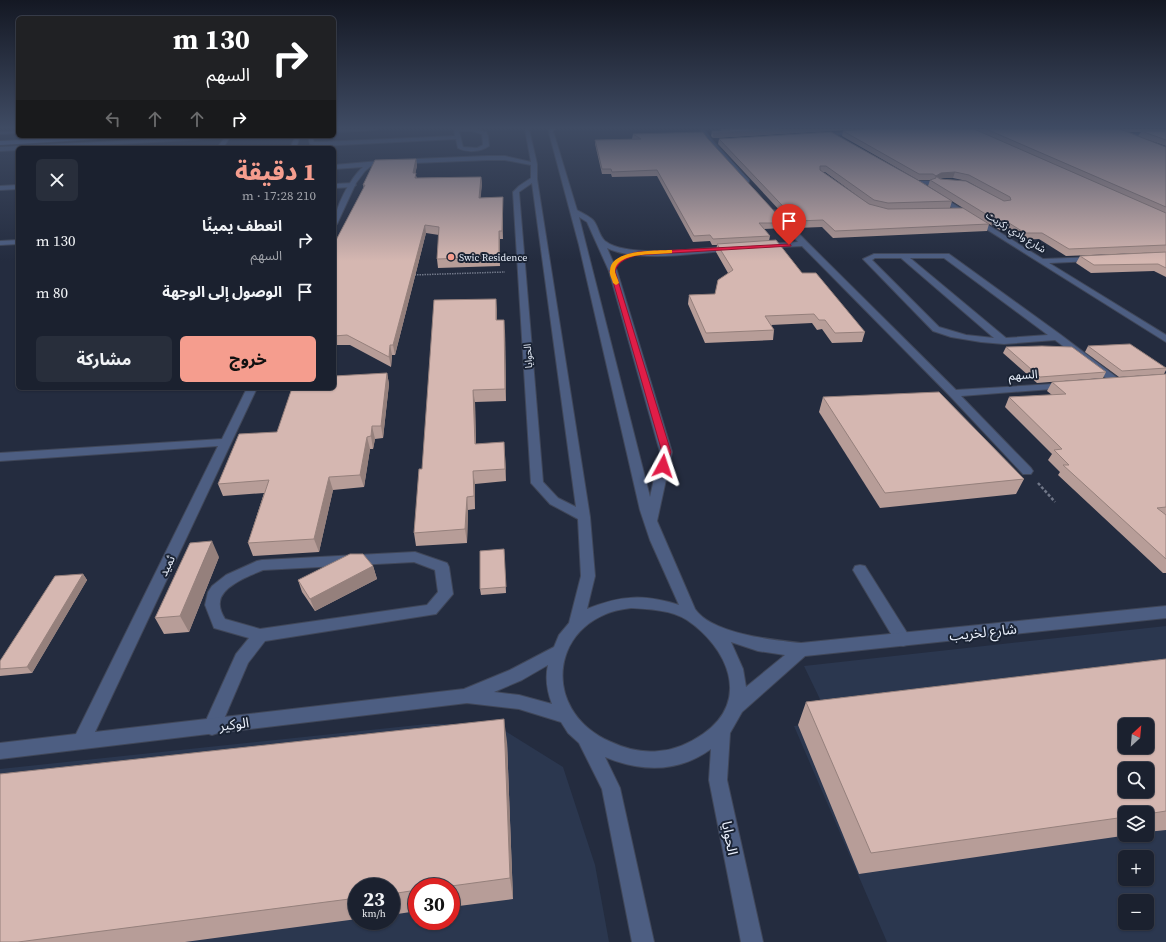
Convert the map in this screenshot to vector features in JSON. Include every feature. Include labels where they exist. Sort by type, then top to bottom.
[{"type":"street","points":[[336,219],[361,173]]},
{"type":"street","points":[[534,173],[584,517],[588,576],[576,626]]},
{"type":"street","points":[[564,173],[650,523],[692,616]]},
{"type":"street","points":[[740,173],[752,188]]},
{"type":"street","name":"الحوايا","points":[[534,179],[516,192],[537,483],[554,501],[584,517]]},
{"type":"street","name":"شارع وادي زكريت","points":[[910,180],[1166,339]]},
{"type":"street","points":[[916,183],[930,182]]},
{"type":"street","points":[[336,186],[353,185]]},
{"type":"street","points":[[0,188],[16,187]]},
{"type":"street","points":[[768,205],[804,244],[953,393],[1027,471]]},
{"type":"street","points":[[574,211],[590,221],[601,242],[612,271],[666,452],[650,523]]},
{"type":"street","points":[[949,212],[962,212]]},
{"type":"street","points":[[0,243],[16,242]]},
{"type":"street","points":[[601,242],[609,247],[638,253],[740,248]]},
{"type":"street","points":[[756,247],[804,244]]},
{"type":"street","points":[[612,271],[615,264],[621,259],[638,253]]},
{"type":"street","points":[[1058,338],[1004,341],[966,338],[948,334],[936,329],[867,259],[874,256],[946,256],[1058,338],[1122,381],[1103,383]]},
{"type":"street","points":[[903,256],[1004,341]]},
{"type":"street","points":[[1041,261],[1104,258]]},
{"type":"street","name":"السهم","points":[[953,393],[1079,384]]},
{"type":"street","name":"ثميد","points":[[81,742],[251,390]]},
{"type":"street","points":[[0,457],[227,442]]},
{"type":"street","points":[[212,727],[242,659],[260,635],[431,610],[446,594],[442,567],[415,557],[262,565],[238,574],[214,592],[212,603],[219,624],[260,635]]},
{"type":"street","points":[[860,570],[903,640]]},
{"type":"street","points":[[630,603],[652,603],[672,608],[692,616],[710,629],[724,646],[734,665],[738,686],[735,707],[730,720],[721,732],[693,752],[658,760],[620,756],[586,738],[574,728],[565,716],[556,695],[553,673],[557,652],[576,626],[610,606],[630,603]]},
{"type":"street","name":"شارع لخريب","points":[[710,629],[758,645],[801,650],[1166,612]]},
{"type":"street","points":[[735,707],[801,650]]},
{"type":"street","name":"الوكير","points":[[467,696],[516,675],[557,652]]},
{"type":"street","name":"الوكير","points":[[0,751],[467,696],[519,702],[565,716]]},
{"type":"street","name":"الحوايا","points":[[721,732],[718,780],[752,942]]},
{"type":"street","points":[[586,738],[611,788],[643,942]]},
{"type":"path","points":[[405,276],[522,271]]},
{"type":"path","points":[[1027,471],[1055,502]]},
{"type":"shaded area","points":[[1166,626],[1166,942],[887,942],[794,726],[831,722],[804,666]]},
{"type":"shaded area","points":[[427,724],[494,724],[563,767],[595,865],[609,942],[0,942],[0,769]]},
{"type":"building","points":[[369,173],[416,173],[415,178],[481,177],[479,198],[503,197],[502,231],[499,231],[499,257],[437,259],[439,227],[425,225],[393,345],[390,345],[389,357],[347,335],[336,336],[336,240],[365,185],[363,185]]},
{"type":"building","points":[[659,173],[739,173],[785,223],[759,223],[770,236],[713,239],[710,235],[694,236]]},
{"type":"building","points":[[751,173],[824,173],[869,204],[888,209],[963,208],[989,224],[835,231],[823,220],[797,221]]},
{"type":"building","points":[[836,173],[905,173],[952,201],[888,203],[874,200]]},
{"type":"building","points":[[917,173],[942,173],[936,176],[933,174]]},
{"type":"building","points":[[959,173],[1074,173],[1166,213],[1166,245],[1069,249],[1042,233],[1025,233],[1009,223],[1002,224],[930,180],[936,178],[936,176],[940,179],[966,181],[1004,201],[1011,200],[1010,197],[969,175]]},
{"type":"building","points":[[1087,173],[1166,173],[1166,207]]},
{"type":"building","points":[[776,240],[802,273],[816,273],[865,332],[835,333],[825,320],[819,320],[814,314],[765,316],[774,330],[706,333],[689,295],[715,294],[718,280],[733,270],[717,244]]},
{"type":"building","points":[[1166,252],[1166,268],[1158,264],[1094,265],[1080,256]]},
{"type":"building","points":[[496,299],[496,320],[504,320],[505,389],[473,390],[475,444],[504,442],[505,469],[473,471],[474,496],[467,497],[465,529],[414,533],[419,469],[422,469],[434,300]]},
{"type":"building","points":[[1130,344],[1166,368],[1122,371],[1088,346]]},
{"type":"building","points":[[1006,347],[1072,347],[1106,372],[1040,377]]},
{"type":"building","points":[[387,373],[381,426],[372,426],[371,436],[367,437],[360,475],[329,477],[314,539],[248,543],[269,480],[218,484],[239,434],[277,432],[291,390],[336,390],[336,376]]},
{"type":"building","points":[[1166,374],[1166,507],[1157,508],[1166,515],[1166,559],[1063,465],[1069,465],[1054,450],[1062,449],[1009,397],[1066,394],[1052,382]]},
{"type":"building","points":[[939,392],[1024,479],[885,493],[823,397]]},
{"type":"building","points":[[212,541],[180,616],[155,618],[190,543]]},
{"type":"building","points":[[504,549],[506,587],[480,589],[480,551]]},
{"type":"building","points":[[350,554],[363,554],[373,566],[310,599],[298,580]]},
{"type":"building","points":[[83,574],[27,667],[0,669],[0,661],[55,576]]},
{"type":"building","points":[[1166,659],[1166,811],[1154,813],[1154,806],[1118,806],[1118,818],[871,853],[806,702]]},
{"type":"building","points":[[504,719],[510,878],[460,885],[460,878],[408,878],[408,891],[400,893],[400,878],[348,878],[348,899],[18,942],[0,942],[0,774]]},
{"type":"slow traffic","points":[[616,283],[612,271],[615,264],[622,258],[638,253],[670,251]]},
{"type":"place","name":"Swic Residence","points":[[451,257]]},
{"type":"route","points":[[663,466],[666,452],[612,271],[615,264],[622,258],[638,253],[789,245]]}]
